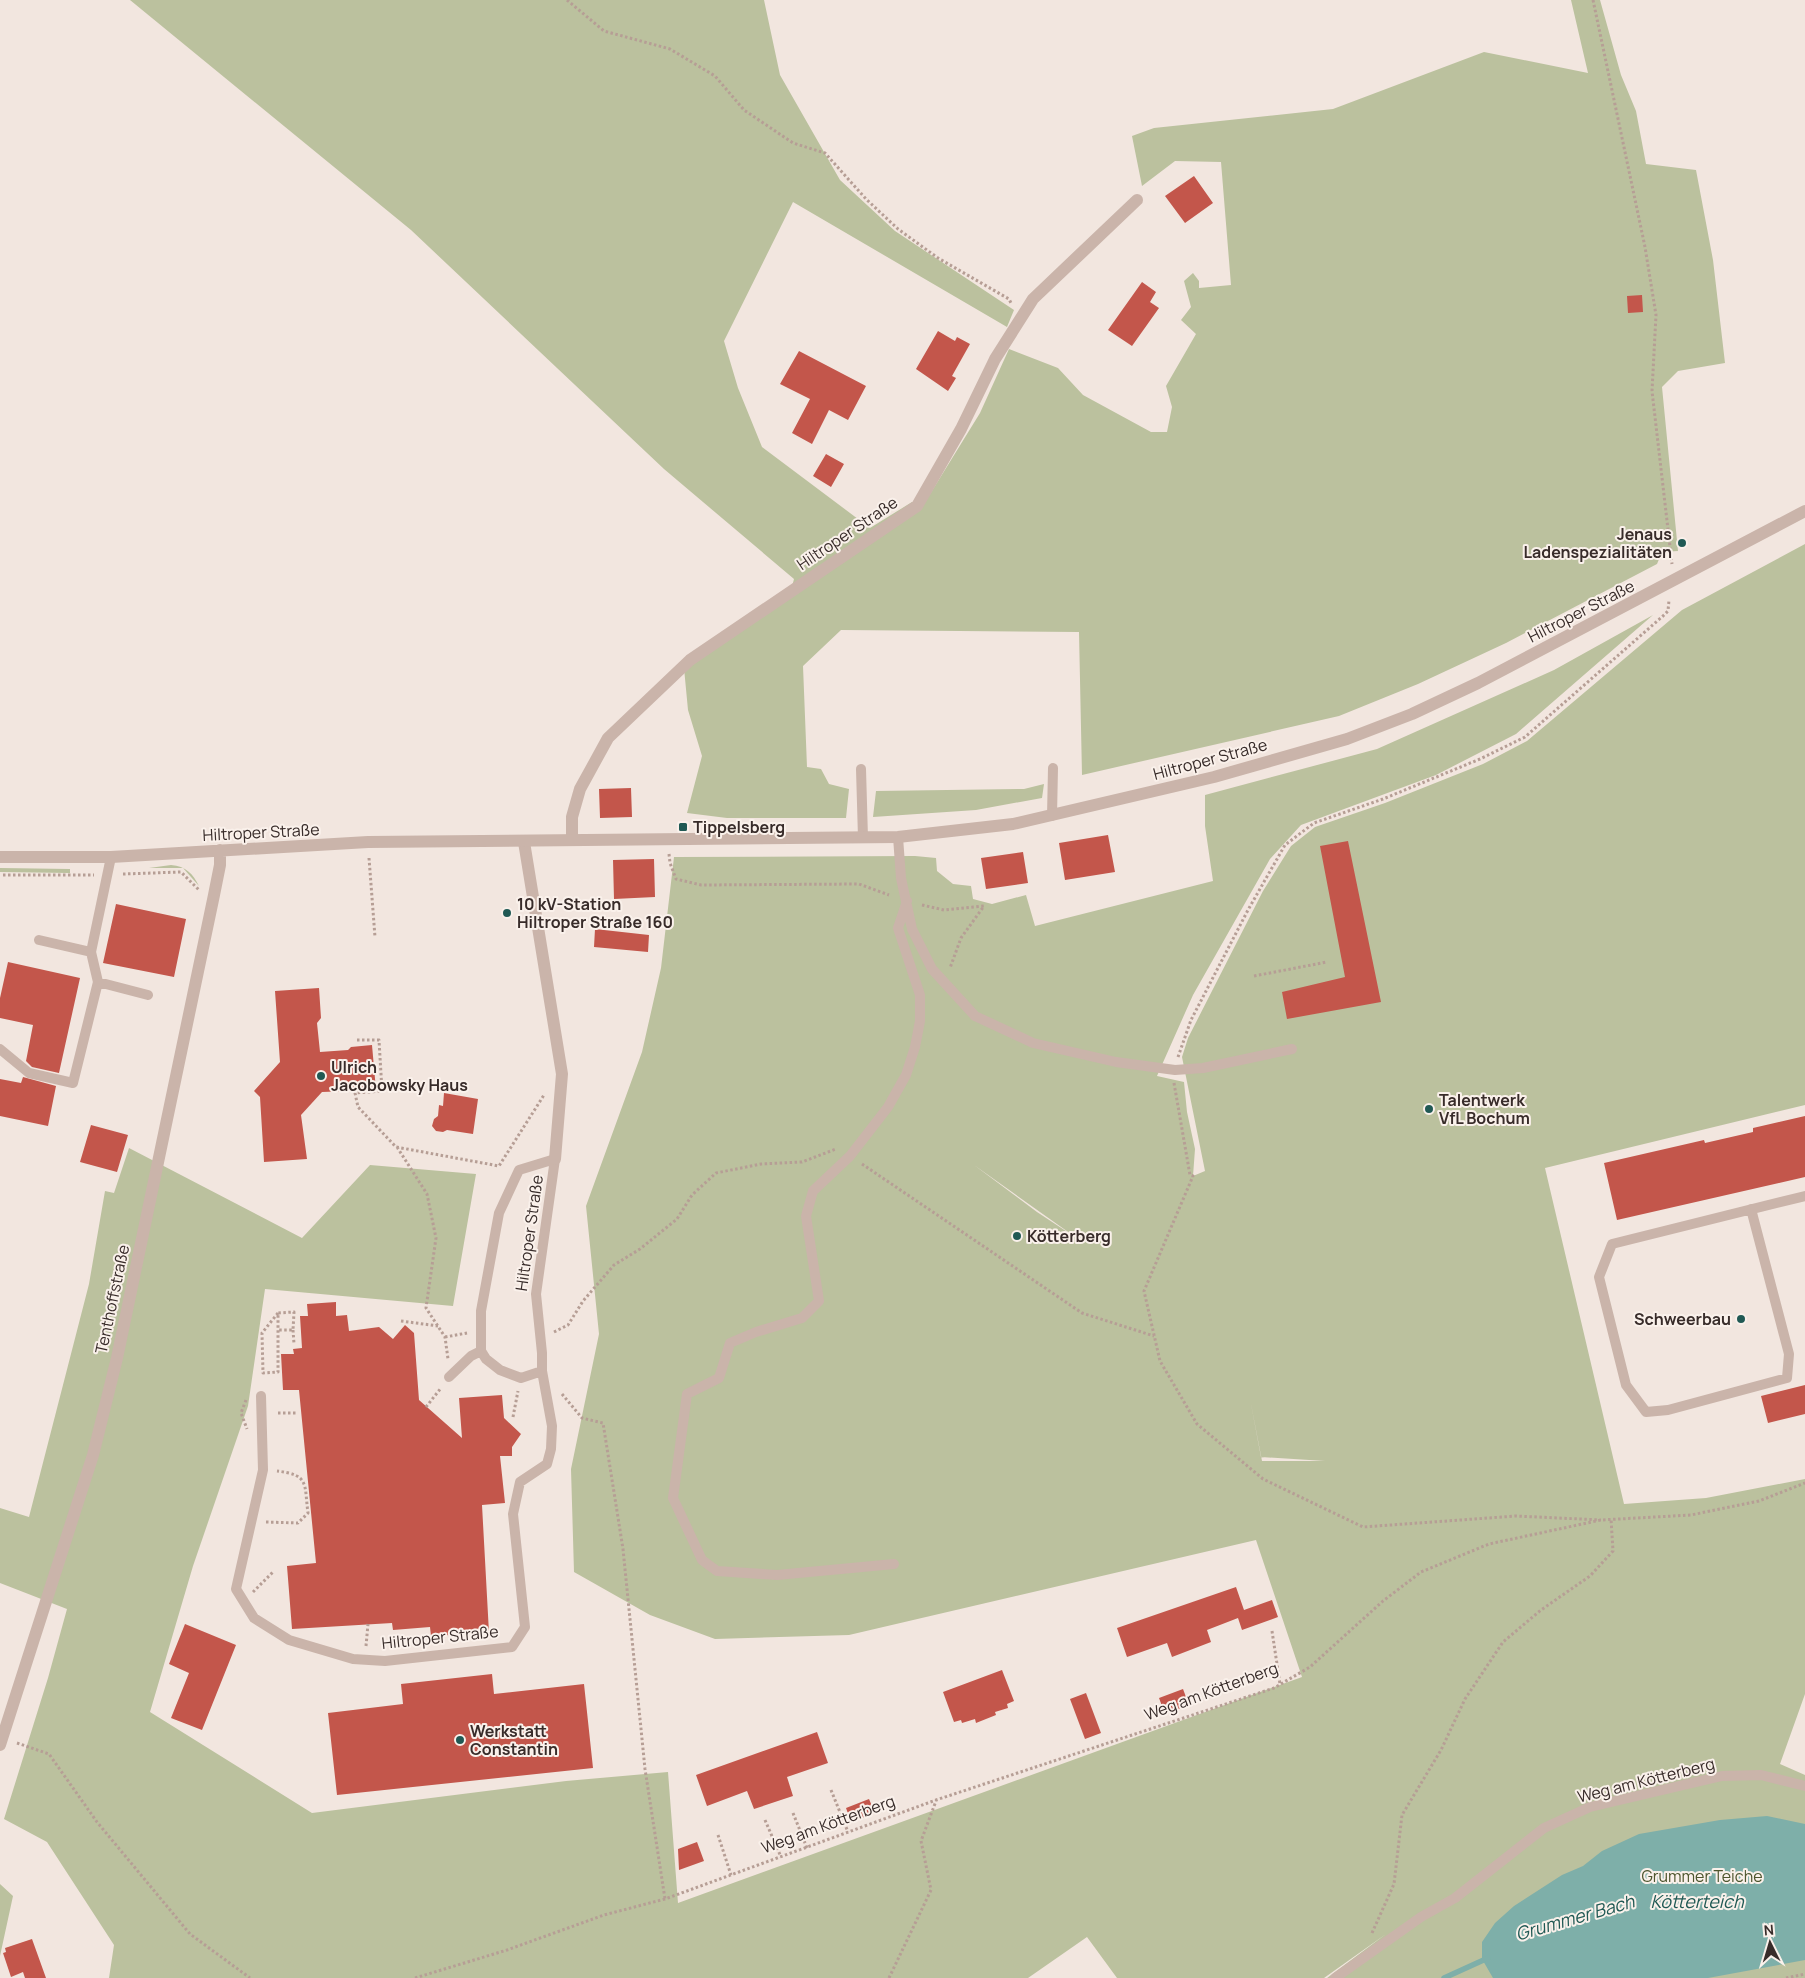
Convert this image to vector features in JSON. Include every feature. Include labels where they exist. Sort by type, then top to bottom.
[{"type":"street","name":"Hiltroper Straße","points":[[572,840],[572,817],[580,789],[608,738],[690,660],[916,506],[961,430],[995,359],[1033,299],[1137,200]]},
{"type":"street","name":"Hiltroper Straße","points":[[0,857],[34,859],[111,857],[368,842],[898,837],[1013,824],[1214,777],[1347,739],[1412,714],[1478,683],[1805,511]]},
{"type":"street","name":"Hiltroper Straße","points":[[524,842],[562,1074],[555,1159]]},
{"type":"street","name":"Tenthoffstraße","points":[[0,1745],[97,1438],[117,1358],[220,865],[220,850]]},
{"type":"lane","points":[[1052,816],[1053,768]]},
{"type":"lane","points":[[861,769],[863,838]]},
{"type":"lane","points":[[898,837],[901,878],[912,929],[932,968],[975,1016],[1033,1043],[1116,1062],[1175,1070],[1203,1068],[1292,1049]]},
{"type":"lane","points":[[0,1049],[30,1073],[74,1083],[98,982],[91,952],[111,857]]},
{"type":"lane","points":[[894,1564],[776,1575],[716,1571],[702,1560],[673,1498],[687,1394],[719,1378],[730,1343],[756,1332],[802,1318],[819,1301],[806,1216],[813,1191],[850,1156],[888,1107],[906,1075],[915,1047],[920,1021],[920,995],[898,928],[907,901]]},
{"type":"lane","points":[[39,940],[91,952]]},
{"type":"lane","points":[[98,982],[148,995]]},
{"type":"lane","name":"Hiltroper Straße","points":[[261,1396],[262,1470],[236,1589],[254,1618],[289,1640],[353,1659],[386,1661],[512,1646],[524,1627],[513,1514],[520,1482],[547,1464],[551,1449],[552,1426],[542,1371],[536,1294],[555,1159],[519,1170],[498,1213],[480,1311],[480,1351]]},
{"type":"lane","points":[[1751,1209],[1789,1354],[1787,1378],[1668,1410],[1646,1412],[1626,1385],[1599,1278],[1612,1244],[1751,1209],[1805,1196]]},
{"type":"lane","points":[[449,1377],[471,1356],[480,1351],[486,1359],[500,1370],[520,1378],[542,1371]]},
{"type":"lane","name":"Weg am Kötterberg","points":[[1335,1978],[1421,1917],[1456,1898],[1544,1828],[1590,1807],[1722,1776],[1761,1775],[1805,1786]]},
{"type":"path","points":[[567,0],[604,31],[670,49],[715,76],[744,110],[773,127],[793,143],[825,153],[866,199],[898,229],[938,258],[1008,299],[1021,318]]},
{"type":"path","points":[[1593,0],[1645,247],[1656,315],[1652,391],[1671,550],[1672,582],[1668,610],[1525,737],[1480,760],[1314,824],[1286,845],[1248,910],[1180,1045],[1174,1087],[1190,1175],[1193,1176],[1144,1291],[1160,1361],[1198,1424],[1263,1479],[1363,1527],[1516,1516],[1601,1520]]},
{"type":"path","points":[[668,838],[670,863],[676,879],[701,885],[860,884],[907,901],[944,910],[984,906],[961,938],[944,982]]},
{"type":"path","points":[[368,842],[375,937]]},
{"type":"path","points":[[1254,976],[1327,962]]},
{"type":"path","points":[[357,1040],[378,1040],[382,1091],[356,1093],[358,1107],[396,1147],[427,1194],[436,1238],[426,1308],[446,1337],[480,1330]]},
{"type":"path","points":[[396,1147],[499,1166],[537,1102],[562,1074]]},
{"type":"path","points":[[540,1339],[568,1325],[583,1302],[614,1265],[640,1249],[677,1219],[692,1195],[716,1173],[761,1164],[802,1162],[843,1146]]},
{"type":"path","points":[[850,1156],[939,1219],[1082,1313],[1155,1337]]},
{"type":"path","points":[[278,1314],[278,1372],[263,1373],[262,1333],[278,1314],[294,1312],[294,1344]]},
{"type":"path","points":[[401,1321],[438,1326]]},
{"type":"path","points":[[278,1330],[293,1330]]},
{"type":"path","points":[[513,1417],[520,1378]]},
{"type":"path","points":[[559,1391],[582,1418],[603,1423],[606,1432],[607,1454],[623,1549],[645,1769],[664,1899]]},
{"type":"path","points":[[278,1413],[297,1413]]},
{"type":"path","points":[[254,1505],[265,1522],[298,1523],[308,1513],[304,1480],[296,1473],[262,1470]]},
{"type":"path","name":"Weg am Kötterberg","points":[[415,1978],[426,1973],[507,1950],[604,1915],[664,1899],[936,1800],[1280,1684],[1310,1667],[1384,1601],[1421,1572],[1489,1544],[1601,1520],[1691,1515],[1759,1501],[1805,1483]]},
{"type":"path","points":[[1371,1935],[1394,1884],[1402,1815],[1441,1750],[1465,1699],[1504,1642],[1541,1610],[1590,1576],[1613,1551],[1611,1519]]},
{"type":"path","points":[[244,1602],[273,1572]]},
{"type":"path","points":[[365,1659],[368,1624]]},
{"type":"path","points":[[1272,1631],[1280,1684]]},
{"type":"path","points":[[24,1746],[49,1754],[97,1822],[190,1934],[250,1978]]},
{"type":"path","points":[[831,1790],[848,1832]]},
{"type":"path","points":[[889,1978],[900,1960],[930,1890],[921,1842],[936,1800]]},
{"type":"path","points":[[794,1813],[807,1848]]},
{"type":"path","points":[[765,1820],[781,1857]]},
{"type":"path","points":[[718,1835],[731,1875]]},
{"type":"path","points":[[1786,1978],[1805,1974]]},
{"type":"green space","points":[[130,0],[764,0],[780,75],[840,180],[895,231],[1014,310],[1007,327],[793,202],[724,341],[738,388],[762,447],[870,528],[912,502],[922,507],[980,413],[1009,349],[1058,368],[1083,395],[1151,432],[1167,432],[1172,407],[1166,386],[1196,334],[1181,320],[1191,307],[1184,281],[1193,273],[1199,281],[1199,288],[1231,285],[1221,162],[1175,161],[1142,186],[1132,136],[1154,128],[1333,109],[1484,52],[1588,73],[1571,0],[1600,0],[1621,75],[1636,111],[1646,164],[1696,170],[1713,260],[1725,363],[1678,371],[1662,387],[1678,551],[1662,552],[1657,564],[1506,643],[1418,684],[1339,716],[1082,775],[1079,632],[841,630],[803,666],[807,767],[821,769],[829,784],[849,789],[846,818],[727,818],[687,813],[702,756],[688,710],[684,668],[789,598],[794,579],[664,469],[411,230]]},
{"type":"green space","name":"Grummer Teiche","points":[[1805,544],[1805,1105],[1545,1168],[1624,1504],[1706,1498],[1805,1479],[1805,1694],[1780,1764],[1805,1775],[1805,1978],[1327,1978],[1386,1934],[1324,1978],[1117,1978],[1087,1937],[1028,1978],[109,1978],[114,1945],[47,1842],[4,1819],[48,1678],[67,1609],[0,1583],[0,1508],[29,1517],[89,1284],[105,1191],[114,1193],[129,1148],[302,1238],[370,1165],[476,1174],[453,1306],[265,1289],[248,1406],[193,1566],[150,1712],[312,1813],[566,1781],[668,1772],[678,1903],[1302,1677],[1256,1540],[849,1635],[715,1639],[650,1615],[574,1572],[571,1469],[599,1334],[586,1206],[642,1052],[661,968],[674,857],[915,856],[936,858],[937,871],[953,884],[971,886],[973,899],[992,904],[1026,895],[1035,926],[1213,881],[1205,826],[1205,795],[1377,749],[1554,670],[1653,615],[1516,734],[1436,775],[1301,825],[1270,859],[1193,995],[1157,1076],[1184,1082],[1187,1112],[1195,1149],[1193,1176],[1205,1171],[1182,1057],[1188,1038],[1263,891],[1291,846],[1315,827],[1385,803],[1483,764],[1527,741],[1682,610]],"holes":[[[974,1165],[1078,1239],[1037,1212]],[[1261,1457],[1325,1461],[1262,1461]]]},
{"type":"green space","points":[[1044,784],[1042,798],[976,810],[873,817],[876,791],[1024,789]]},
{"type":"green space","points":[[171,865],[183,868],[149,868]]},
{"type":"green space","points":[[0,868],[70,869],[70,873],[0,872]]},
{"type":"green space","points":[[183,868],[191,874],[199,886]]},
{"type":"green space","points":[[0,1884],[13,1896],[0,1956]]},
{"type":"water","name":"Kötterteich","points":[[1767,1816],[1805,1824],[1805,1960],[1708,1978],[1493,1978],[1482,1959],[1482,1942],[1495,1923],[1514,1906],[1562,1875],[1583,1866],[1602,1851],[1639,1834],[1720,1820]]},
{"type":"building","points":[[1194,176],[1213,203],[1185,223],[1165,196]]},
{"type":"building","points":[[1142,282],[1156,292],[1150,302],[1159,308],[1132,346],[1108,330]]},
{"type":"building","points":[[1642,295],[1643,312],[1628,313],[1627,296]]},
{"type":"building","points":[[938,331],[955,341],[957,337],[970,344],[952,376],[956,378],[948,391],[916,369]]},
{"type":"building","points":[[799,351],[866,386],[848,420],[829,410],[812,444],[792,433],[810,399],[780,384]]},
{"type":"building","points":[[826,454],[844,464],[831,487],[813,476]]},
{"type":"building","points":[[631,788],[632,817],[600,818],[599,789]]},
{"type":"building","points":[[1108,835],[1115,872],[1065,880],[1059,843]]},
{"type":"building","points":[[1348,841],[1381,1002],[1287,1019],[1282,992],[1345,977],[1320,846]]},
{"type":"building","points":[[1023,852],[1028,883],[986,889],[981,858]]},
{"type":"building","points":[[654,859],[655,897],[614,899],[613,860]]},
{"type":"building","points":[[116,904],[186,919],[174,977],[103,963]]},
{"type":"building","points":[[595,929],[649,935],[648,952],[594,947]]},
{"type":"building","points":[[8,962],[80,978],[59,1073],[32,1067],[26,1061],[33,1025],[0,1018],[0,998]]},
{"type":"building","name":"Ulrich Jacobowsky Haus","points":[[319,988],[321,1018],[317,1023],[320,1052],[348,1050],[351,1047],[372,1045],[376,1090],[322,1092],[301,1115],[307,1159],[264,1162],[260,1097],[254,1091],[280,1062],[275,991]]},
{"type":"building","points":[[23,1077],[56,1086],[48,1126],[0,1116],[0,1079],[21,1083]]},
{"type":"building","points":[[444,1093],[478,1099],[473,1134],[447,1130],[443,1132],[436,1131],[432,1126],[434,1119],[438,1116],[439,1105],[443,1106]]},
{"type":"building","points":[[1805,1116],[1805,1177],[1617,1220],[1604,1163],[1704,1140],[1705,1143],[1753,1132],[1753,1128]]},
{"type":"building","points":[[91,1125],[128,1135],[117,1172],[80,1162]]},
{"type":"building","points":[[336,1302],[336,1316],[347,1315],[349,1331],[379,1327],[393,1339],[405,1325],[414,1333],[419,1400],[462,1438],[459,1398],[502,1395],[504,1418],[521,1434],[512,1447],[512,1456],[500,1456],[505,1503],[482,1505],[489,1633],[431,1636],[430,1627],[393,1630],[392,1623],[292,1629],[287,1566],[316,1563],[299,1390],[283,1390],[281,1354],[294,1354],[293,1349],[302,1348],[300,1316],[308,1316],[307,1304]]},
{"type":"building","points":[[1805,1385],[1805,1414],[1768,1423],[1761,1396]]},
{"type":"building","points":[[1236,1587],[1244,1610],[1272,1600],[1278,1617],[1242,1630],[1238,1618],[1207,1630],[1211,1642],[1172,1657],[1167,1643],[1127,1657],[1117,1628]]},
{"type":"building","points":[[185,1624],[236,1645],[202,1730],[171,1718],[189,1673],[169,1664]]},
{"type":"building","points":[[1002,1670],[1014,1701],[1007,1704],[1008,1708],[995,1712],[996,1715],[976,1723],[975,1719],[962,1723],[961,1720],[954,1722],[943,1692]]},
{"type":"building","name":"Werkstatt Constantin","points":[[492,1674],[494,1694],[584,1684],[593,1768],[337,1795],[328,1713],[403,1704],[401,1684]]},
{"type":"building","points":[[1183,1689],[1189,1705],[1165,1714],[1159,1698]]},
{"type":"building","points":[[1086,1693],[1101,1733],[1085,1739],[1070,1699]]},
{"type":"building","points":[[817,1732],[828,1763],[787,1777],[793,1796],[754,1809],[747,1791],[707,1806],[696,1775]]},
{"type":"building","points":[[869,1799],[875,1813],[851,1822],[846,1808]]},
{"type":"building","points":[[697,1842],[704,1861],[679,1870],[678,1849]]},
{"type":"building","points":[[32,1939],[46,1978],[25,1978],[23,1972],[11,1977],[3,1953],[6,1952],[5,1948]]},
{"type":"waterway","name":"Grummer Bach","points":[[1444,1978],[1488,1958]]},
{"type":"place","name":"Jenaus Ladenspezialitäten","points":[[1682,543]]},
{"type":"place","name":"Tippelsberg","points":[[683,827]]},
{"type":"place","name":"10 kV-Station Hiltroper Straße 160","points":[[507,913]]},
{"type":"place","name":"Ulrich Jacobowsky Haus","points":[[321,1076]]},
{"type":"place","name":"Talentwerk VfL Bochum","points":[[1429,1109]]},
{"type":"place","name":"Kötterberg","points":[[1017,1236]]},
{"type":"place","name":"Schweerbau","points":[[1741,1319]]},
{"type":"place","name":"Werkstatt Constantin","points":[[460,1740]]}]
